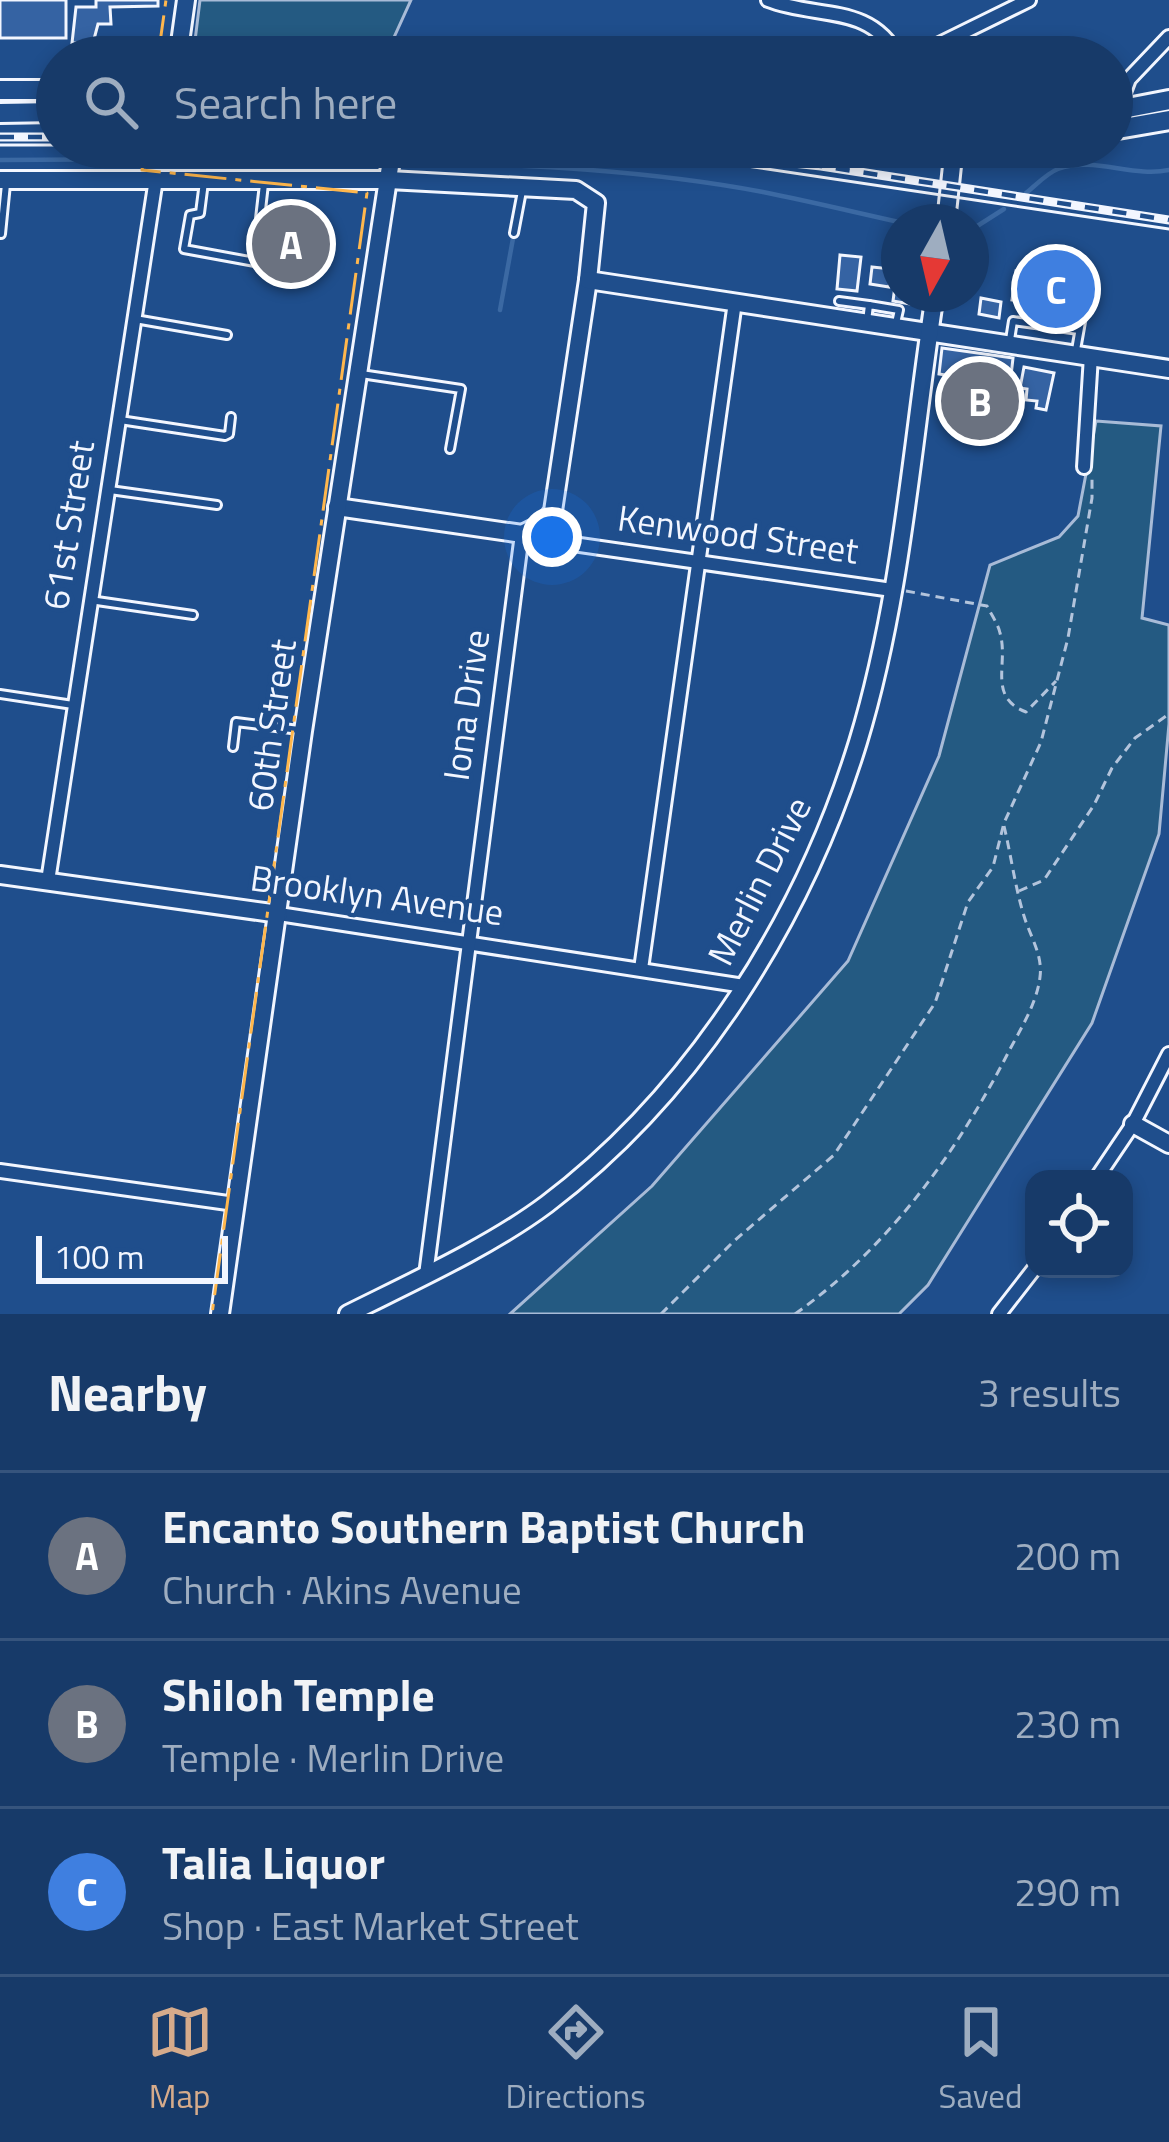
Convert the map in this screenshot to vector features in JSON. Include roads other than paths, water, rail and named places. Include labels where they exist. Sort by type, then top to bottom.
[{"type":"main road","points":[[0,91],[36,90]]},
{"type":"main road","points":[[1133,113],[1169,100]]},
{"type":"main road","points":[[0,113],[36,112]]},
{"type":"main road","points":[[1133,120],[1169,120]]},
{"type":"street","points":[[181,36],[186,0]]},
{"type":"street","points":[[768,0],[866,22],[884,36]]},
{"type":"street","points":[[956,36],[1029,0]]},
{"type":"street","points":[[1133,75],[1169,37]]},
{"type":"street","name":"60th Street","points":[[220,1314],[303,731],[390,168]]},
{"type":"street","points":[[948,204],[952,168]]},
{"type":"street","points":[[3,180],[264,178],[523,188]]},
{"type":"street","name":"61st Street","points":[[48,881],[155,179]]},
{"type":"street","name":"Iona Drive","points":[[426,1275],[467,943],[528,531],[553,511],[596,203],[576,190],[523,188]]},
{"type":"street","points":[[588,280],[735,302],[868,314],[896,326],[1169,369]]},
{"type":"street","points":[[641,969],[735,302]]},
{"type":"street","name":"Merlin Drive","points":[[348,1314],[543,1207],[590,1170],[679,1077],[744,986],[826,833],[858,742],[892,590],[932,312]]},
{"type":"street","points":[[1083,355],[1084,467]]},
{"type":"street","points":[[337,507],[528,531]]},
{"type":"street","name":"Kenwood Street","points":[[574,544],[892,590]]},
{"type":"street","name":"Brooklyn Avenue","points":[[0,874],[744,986]]},
{"type":"street","points":[[1102,1170],[1133,1124],[1169,1054]]},
{"type":"street","points":[[1133,1124],[1169,1144]]},
{"type":"street","points":[[0,1171],[235,1204]]},
{"type":"street","points":[[999,1314],[1027,1278]]},
{"type":"lane","points":[[204,178],[200,212],[190,215],[184,250],[256,262],[264,178]]},
{"type":"lane","points":[[1,234],[3,180]]},
{"type":"lane","points":[[514,233],[523,188]]},
{"type":"lane","points":[[1083,355],[1079,330],[1087,288]]},
{"type":"lane","points":[[839,301],[868,314]]},
{"type":"lane","points":[[135,319],[227,334]]},
{"type":"lane","points":[[1010,344],[1013,321],[1079,330]]},
{"type":"lane","points":[[358,373],[460,389],[450,449]]},
{"type":"lane","points":[[118,419],[225,436],[231,416]]},
{"type":"lane","points":[[106,489],[217,505]]},
{"type":"lane","points":[[89,600],[193,615]]},
{"type":"lane","points":[[0,694],[73,705]]},
{"type":"lane","points":[[233,747],[236,722],[303,731]]},
{"type":"waterway","points":[[0,160],[36,160]]},
{"type":"waterway","points":[[556,168],[676,178],[881,218]]},
{"type":"waterway","points":[[1026,193],[1064,168]]},
{"type":"waterway","points":[[1116,168],[1169,170]]},
{"type":"waterway","points":[[989,219],[1004,209]]},
{"type":"waterway","points":[[500,310],[514,233]]},
{"type":"tram line","points":[[0,145],[36,145]]},
{"type":"tram line","points":[[760,168],[1169,229]]},
{"type":"railway","points":[[0,137],[36,137]]},
{"type":"railway","points":[[834,168],[1169,220]]},
{"type":"place","name":"Encanto Southern Baptist Church","points":[[291,244]]},
{"type":"place","name":"Talia Liquor","points":[[1056,289]]},
{"type":"place","name":"Shiloh Temple","points":[[980,401]]}]
